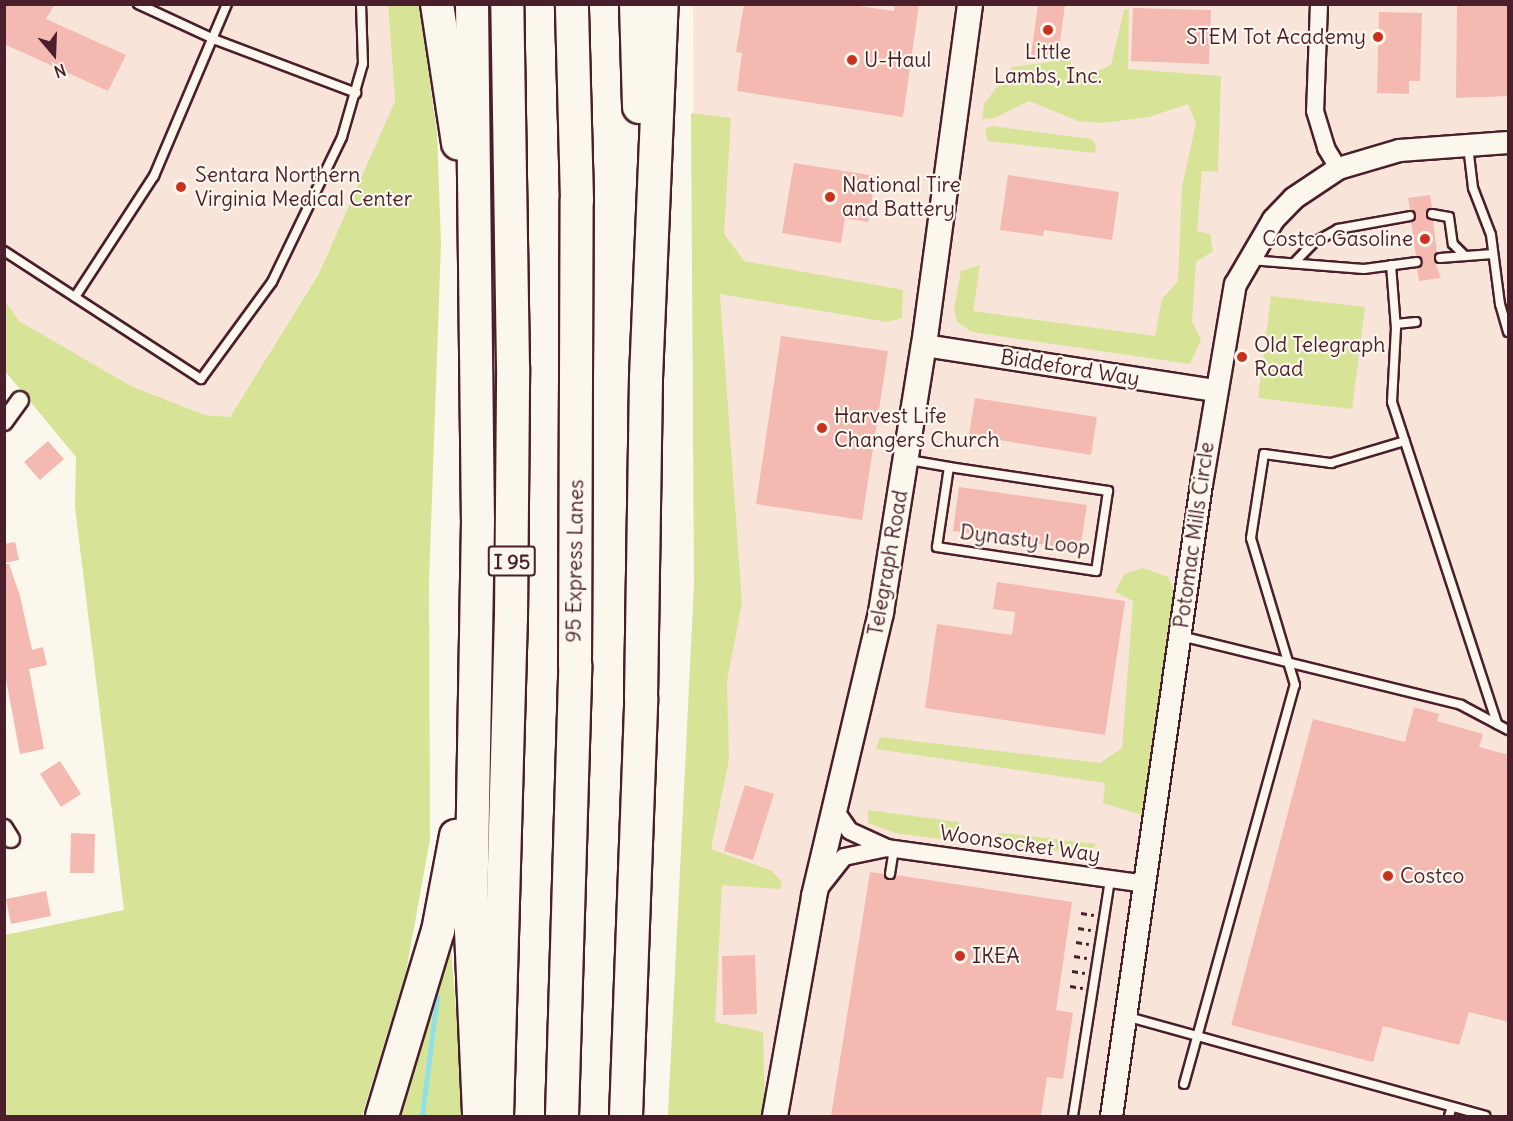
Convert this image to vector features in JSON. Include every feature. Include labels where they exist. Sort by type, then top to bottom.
[{"type":"highway","points":[[437,4],[459,153],[477,379]]},
{"type":"highway","points":[[472,4],[477,379],[471,930],[479,1116]]},
{"type":"highway","name":"I 95","points":[[497,1116],[511,618],[513,367],[507,4]]},
{"type":"highway","name":"95 Express Lanes","points":[[562,1116],[575,642],[577,200],[572,4]]},
{"type":"highway","points":[[636,4],[646,378]]},
{"type":"highway","points":[[626,1116],[641,710],[646,378],[662,4]]},
{"type":"highway","points":[[382,1116],[447,894],[475,680]]},
{"type":"main road","name":"Telegraph Road","points":[[775,1116],[814,896],[833,807],[881,612],[924,345],[970,4]]},
{"type":"street","points":[[1319,4],[1315,111],[1326,148],[1338,168]]},
{"type":"street","name":"Potomac Mills Circle","points":[[1111,1116],[1215,390],[1235,284],[1246,260],[1293,198],[1338,168],[1399,150],[1509,142]]},
{"type":"street","name":"Biddeford Way","points":[[924,345],[1215,390]]},
{"type":"street","points":[[4,422],[21,400]]},
{"type":"street","name":"Woonsocket Way","points":[[833,807],[850,831],[891,848],[1146,884]]},
{"type":"street","name":"Woonsocket Way","points":[[814,896],[844,857],[891,848]]},
{"type":"lane","points":[[138,4],[216,40],[356,93]]},
{"type":"lane","points":[[75,297],[154,176],[216,40],[227,4]]},
{"type":"lane","points":[[4,251],[201,379],[272,282],[342,137],[363,64],[361,4]]},
{"type":"lane","points":[[1468,145],[1473,188],[1491,235],[1500,304],[1509,332]]},
{"type":"lane","points":[[1432,214],[1449,217],[1452,244],[1465,256]]},
{"type":"lane","points":[[1294,263],[1313,243],[1338,229],[1410,216]]},
{"type":"lane","points":[[1440,258],[1493,254]]},
{"type":"lane","points":[[1246,260],[1364,268],[1417,262]]},
{"type":"lane","points":[[1391,265],[1396,324],[1392,402],[1497,724]]},
{"type":"lane","points":[[1396,324],[1416,322]]},
{"type":"lane","points":[[1184,1084],[1293,696],[1290,660],[1251,538],[1264,454],[1331,462],[1405,441]]},
{"type":"lane","name":"Dynasty Loop","points":[[905,460],[1108,491],[1096,571],[936,547],[949,467]]},
{"type":"lane","points":[[1181,636],[1290,660],[1461,705],[1509,730]]},
{"type":"lane","points":[[890,874],[891,848]]},
{"type":"lane","points":[[1073,1116],[1110,879]]},
{"type":"lane","points":[[1124,1016],[1485,1116]]},
{"type":"lane","points":[[1449,1116],[1452,1107]]},
{"type":"shaded area","name":"Sentara Northern Virginia Medical Center","points":[[5,5],[388,5],[395,101],[319,272],[230,417],[205,415],[131,386],[18,321],[5,299]]},
{"type":"shaded area","points":[[693,5],[1508,5],[1508,1116],[668,1116],[694,586]]},
{"type":"green space","points":[[388,5],[419,5],[437,133],[441,243],[429,582],[430,839],[406,972],[362,1116],[5,1116],[5,935],[124,910],[75,507],[76,457],[5,371],[4,299],[19,321],[131,386],[205,415],[230,417],[319,273],[395,101]]},
{"type":"green space","points":[[1129,9],[1128,69],[1221,76],[1218,172],[1202,171],[1197,231],[1210,234],[1213,251],[1196,262],[1192,321],[1201,340],[1190,364],[972,332],[957,322],[954,308],[961,271],[980,265],[973,311],[1155,336],[1162,299],[1178,281],[1182,187],[1196,123],[1188,104],[1149,117],[1101,123],[1078,121],[1029,101],[995,118],[982,119],[984,104],[1012,67],[1071,59],[1071,68],[1093,73],[1111,65],[1124,10]]},
{"type":"green space","points":[[691,113],[731,118],[724,234],[744,261],[903,290],[902,318],[887,322],[720,294],[742,603],[727,681],[729,759],[711,849],[772,871],[782,882],[780,889],[722,885],[715,1022],[763,1032],[765,1116],[668,1116],[694,586]]},
{"type":"green space","points":[[992,126],[1091,139],[1096,144],[1095,153],[988,141],[985,129]]},
{"type":"green space","points":[[1271,296],[1365,307],[1352,409],[1258,398]]},
{"type":"green space","points":[[1143,568],[1168,577],[1175,593],[1142,815],[1103,803],[1105,783],[876,749],[880,737],[1100,763],[1122,748],[1133,601],[1115,592],[1124,574]]},
{"type":"green space","points":[[868,810],[959,822],[957,841],[895,833],[868,823]]},
{"type":"green space","points":[[999,833],[1097,844],[1086,854],[1004,844],[996,838]]},
{"type":"green space","points":[[449,926],[465,1116],[391,1116]]},
{"type":"building","points":[[4,4],[55,4],[46,19],[126,55],[108,91],[4,44]]},
{"type":"building","name":"U-Haul","points":[[744,4],[845,4],[894,11],[895,4],[919,4],[903,117],[737,91],[742,53],[736,52]]},
{"type":"building","name":"Little Lambs, Inc.","points":[[1038,4],[1065,4],[1058,58],[1031,55]]},
{"type":"building","points":[[1457,4],[1509,4],[1509,96],[1456,98]]},
{"type":"building","points":[[1133,8],[1211,10],[1209,64],[1131,61]]},
{"type":"building","points":[[1379,12],[1422,13],[1420,81],[1409,81],[1409,94],[1377,93]]},
{"type":"building","name":"National Tire and Battery","points":[[794,163],[876,176],[868,222],[845,218],[841,243],[782,233]]},
{"type":"building","points":[[1008,175],[1119,192],[1112,240],[1044,230],[1043,236],[1000,230]]},
{"type":"building","name":"Costco Gasoline","points":[[1430,195],[1432,208],[1426,216],[1433,221],[1437,252],[1434,259],[1441,278],[1419,281],[1417,268],[1423,262],[1416,256],[1411,222],[1416,215],[1410,210],[1408,198]]},
{"type":"building","name":"Harvest Life Changers Church","points":[[781,336],[888,351],[862,520],[756,504]]},
{"type":"building","points":[[975,398],[1097,417],[1091,455],[969,435]]},
{"type":"building","points":[[48,441],[64,459],[40,480],[24,462]]},
{"type":"building","points":[[959,487],[1087,505],[1080,550],[953,531]]},
{"type":"building","points":[[15,542],[19,560],[4,563],[4,544]]},
{"type":"building","points":[[4,564],[9,564],[20,596],[32,650],[43,647],[47,665],[29,669],[44,749],[20,754],[4,669]]},
{"type":"building","points":[[997,582],[1125,601],[1105,735],[925,708],[937,624],[1012,635],[1015,612],[993,609]]},
{"type":"building","name":"Costco","points":[[1414,707],[1439,714],[1437,721],[1483,734],[1479,747],[1509,755],[1509,1022],[1469,1012],[1459,1045],[1383,1026],[1373,1062],[1231,1025],[1313,719],[1405,742]]},
{"type":"building","points":[[60,761],[81,794],[61,807],[40,774]]},
{"type":"building","points":[[745,785],[774,794],[753,860],[724,851]]},
{"type":"building","points":[[71,833],[95,834],[94,873],[70,873]]},
{"type":"building","name":"IKEA","points":[[870,872],[884,874],[890,880],[896,875],[1072,902],[1056,1010],[1073,1013],[1063,1079],[1047,1077],[1041,1116],[831,1116]]},
{"type":"building","points":[[46,891],[51,916],[11,924],[6,899]]},
{"type":"building","points":[[755,955],[757,1014],[723,1015],[722,956]]},
{"type":"waterway","points":[[422,1116],[437,997]]},
{"type":"place","name":"Little Lambs, Inc.","points":[[1048,30]]},
{"type":"place","name":"STEM Tot Academy","points":[[1378,37]]},
{"type":"place","name":"U-Haul","points":[[852,60]]},
{"type":"place","name":"Sentara Northern Virginia Medical Center","points":[[181,187]]},
{"type":"place","name":"National Tire and Battery","points":[[830,197]]},
{"type":"place","name":"Costco Gasoline","points":[[1425,239]]},
{"type":"place","name":"Old Telegraph Road","points":[[1242,357]]},
{"type":"place","name":"Harvest Life Changers Church","points":[[822,428]]},
{"type":"place","name":"Costco","points":[[1388,876]]},
{"type":"place","name":"IKEA","points":[[960,956]]}]
